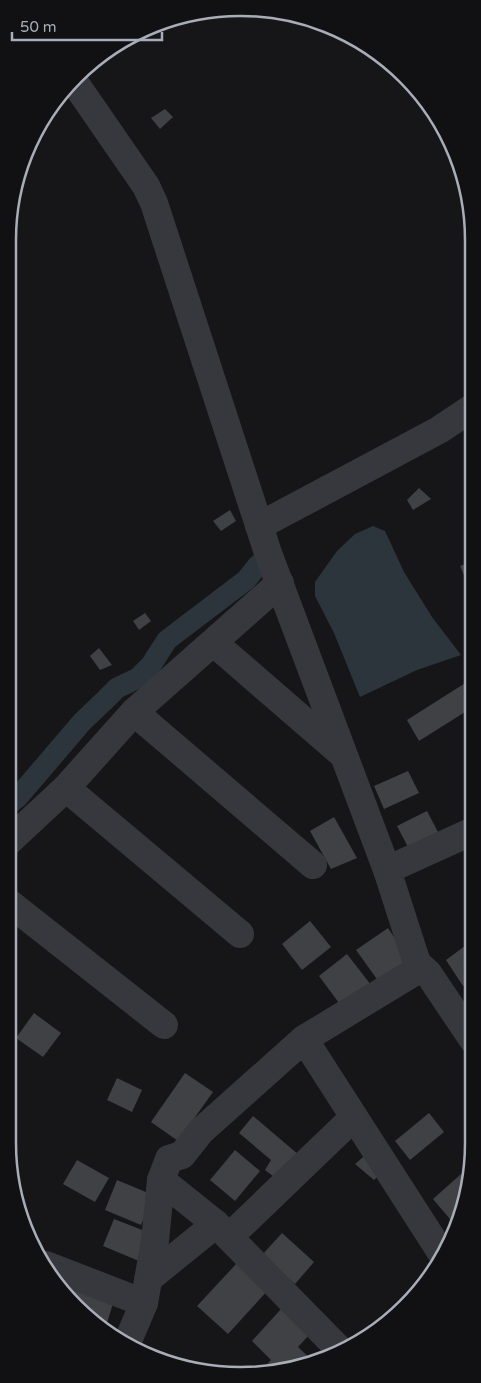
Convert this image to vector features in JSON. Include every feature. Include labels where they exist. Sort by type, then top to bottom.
[{"type":"street","points":[[78,86],[146,186],[154,202],[268,553],[387,870],[417,964],[416,971],[304,1039],[201,1131],[182,1155],[169,1159],[160,1180],[155,1241],[146,1291],[129,1338]]},
{"type":"street","points":[[259,526],[439,430],[465,413]]},
{"type":"street","points":[[16,835],[66,788],[134,712],[280,583]]},
{"type":"street","points":[[214,643],[344,756]]},
{"type":"street","points":[[134,712],[313,866]]},
{"type":"street","points":[[66,788],[240,934]]},
{"type":"street","points":[[387,870],[465,835]]},
{"type":"street","points":[[16,908],[164,1025]]},
{"type":"street","points":[[417,964],[428,973],[465,1028]]},
{"type":"street","points":[[304,1039],[438,1249]]},
{"type":"street","points":[[146,1291],[222,1230],[354,1117]]},
{"type":"street","points":[[160,1180],[222,1230],[336,1346]]},
{"type":"street","points":[[54,1267],[146,1291]]},
{"type":"shaded area","points":[[373,526],[385,531],[404,572],[432,617],[461,655],[417,670],[360,697],[334,633],[315,596],[315,582],[337,551],[355,534]]},
{"type":"building","points":[[165,109],[173,117],[160,129],[151,118]]},
{"type":"building","points":[[419,488],[431,499],[413,510],[407,500]]},
{"type":"building","points":[[230,510],[236,521],[221,531],[213,521]]},
{"type":"building","points":[[465,564],[465,578],[460,566]]},
{"type":"building","points":[[145,613],[151,621],[139,630],[133,621]]},
{"type":"building","points":[[99,648],[112,665],[100,670],[90,656]]},
{"type":"building","points":[[465,683],[465,712],[419,741],[407,720]]},
{"type":"building","points":[[408,771],[419,793],[384,809],[374,786]]},
{"type":"building","points":[[427,811],[439,834],[409,849],[397,826]]},
{"type":"building","points":[[334,817],[357,858],[331,869],[310,831]]},
{"type":"building","points":[[310,921],[331,947],[302,970],[282,944]]},
{"type":"building","points":[[388,928],[410,961],[379,982],[356,950]]},
{"type":"building","points":[[465,946],[465,985],[463,986],[446,960]]},
{"type":"building","points":[[347,954],[371,985],[342,1007],[319,976]]},
{"type":"building","points":[[34,1013],[61,1033],[43,1057],[16,1038]]},
{"type":"building","points":[[185,1073],[213,1092],[178,1141],[151,1122]]},
{"type":"building","points":[[117,1078],[142,1090],[132,1112],[107,1100]]},
{"type":"building","points":[[429,1113],[444,1132],[410,1160],[395,1141]]},
{"type":"building","points":[[253,1116],[299,1155],[278,1180],[265,1170],[271,1160],[239,1133]]},
{"type":"building","points":[[235,1150],[260,1171],[235,1201],[210,1180]]},
{"type":"building","points":[[369,1152],[382,1172],[374,1180],[355,1164]]},
{"type":"building","points":[[77,1160],[109,1178],[95,1202],[63,1184]]},
{"type":"building","points":[[463,1172],[451,1220],[433,1199]]},
{"type":"building","points":[[117,1180],[153,1195],[141,1225],[105,1210]]},
{"type":"building","points":[[114,1219],[150,1233],[139,1261],[103,1246]]},
{"type":"building","points":[[282,1233],[314,1262],[295,1284],[262,1255]]},
{"type":"building","points":[[238,1262],[268,1290],[228,1334],[197,1306]]},
{"type":"building","points":[[75,1284],[115,1297],[107,1322],[82,1301],[73,1291]]},
{"type":"building","points":[[281,1309],[309,1335],[298,1347],[308,1356],[266,1365],[271,1360],[252,1341]]},
{"type":"waterway","points":[[16,799],[82,722],[117,688],[138,678],[151,665],[167,640],[246,580],[258,565]]}]
